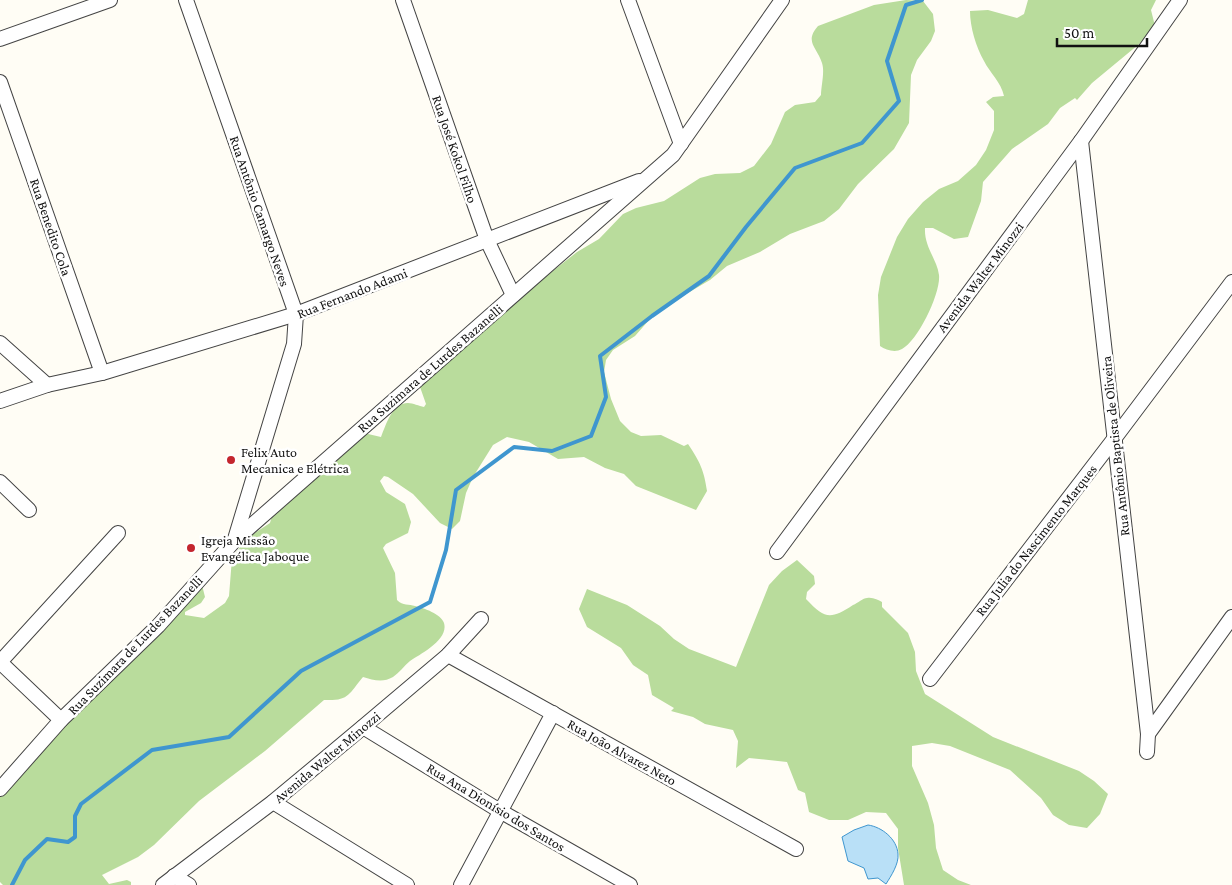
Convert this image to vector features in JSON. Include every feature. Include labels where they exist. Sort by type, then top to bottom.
[{"type":"street","points":[[0,39],[110,0]]},
{"type":"street","name":"Rua Antônio Camargo Neves","points":[[186,0],[296,314],[294,344],[235,540]]},
{"type":"street","name":"Rua José Kokol Filho","points":[[403,0],[487,240],[513,295]]},
{"type":"street","points":[[628,0],[682,144]]},
{"type":"street","name":"Rua Suzimara de Lurdes Bazanelli","points":[[0,789],[62,720],[158,626],[235,540],[673,155],[782,0]]},
{"type":"street","name":"Avenida Walter Minozzi","points":[[777,552],[1081,141],[1180,0]]},
{"type":"street","name":"Rua Benedito Cola","points":[[0,82],[102,373]]},
{"type":"street","name":"Rua Antônio Baptista de Oliveira","points":[[1081,141],[1148,734],[1147,752]]},
{"type":"street","name":"Rua Fernando Adami","points":[[0,401],[48,385],[102,373],[296,314],[649,177]]},
{"type":"street","name":"Rua Julia do Nascimento Marques","points":[[930,679],[1232,282]]},
{"type":"street","points":[[0,342],[48,385]]},
{"type":"street","points":[[0,482],[29,510]]},
{"type":"street","points":[[62,720],[0,662],[118,533]]},
{"type":"street","points":[[1148,734],[1232,617]]},
{"type":"street","name":"Avenida Walter Minozzi","points":[[163,885],[273,802],[363,727],[448,655],[482,619]]},
{"type":"street","name":"Rua João Alvarez Neto","points":[[448,655],[796,849]]},
{"type":"street","points":[[461,885],[553,714]]},
{"type":"street","name":"Rua Ana Dionísio dos Santos","points":[[363,727],[500,811],[630,885]]},
{"type":"street","points":[[273,802],[407,885]]},
{"type":"street","points":[[174,876],[190,885]]},
{"type":"green space","points":[[906,0],[923,1],[933,14],[935,31],[931,41],[917,60],[911,75],[909,123],[894,149],[858,184],[839,209],[824,221],[790,234],[760,252],[727,266],[710,280],[657,311],[635,336],[613,350],[606,360],[604,372],[611,399],[620,421],[631,432],[641,436],[661,435],[684,446],[688,444],[696,456],[703,472],[707,491],[696,510],[636,486],[624,474],[605,468],[584,457],[558,459],[529,442],[507,437],[493,445],[473,477],[466,493],[460,521],[452,529],[440,523],[413,494],[384,476],[380,481],[386,492],[405,504],[411,522],[408,533],[386,544],[383,548],[395,573],[397,600],[436,614],[442,620],[444,629],[438,641],[410,661],[393,677],[374,680],[363,677],[347,696],[339,699],[324,700],[265,751],[199,801],[154,845],[138,857],[102,875],[109,884],[127,880],[131,882],[131,885],[3,885],[0,882],[0,788],[201,581],[205,597],[201,603],[185,612],[185,615],[204,618],[225,603],[229,596],[232,558],[247,538],[270,523],[276,502],[361,435],[368,434],[381,437],[390,416],[402,404],[412,403],[424,407],[426,404],[420,387],[428,374],[540,281],[577,252],[599,239],[623,214],[636,208],[664,201],[700,178],[715,174],[740,173],[754,166],[771,144],[785,112],[795,105],[815,102],[821,95],[823,67],[812,41],[812,36],[818,26],[874,5]]},
{"type":"green space","points":[[1028,0],[1156,0],[1151,10],[1155,26],[1150,35],[1092,83],[1077,100],[1075,98],[1060,108],[1048,124],[1012,149],[983,182],[981,201],[968,237],[954,239],[933,228],[925,228],[926,241],[938,269],[939,283],[936,293],[927,316],[915,337],[902,349],[896,351],[885,349],[880,346],[878,295],[881,277],[897,237],[908,219],[923,202],[939,189],[958,181],[976,165],[986,150],[994,130],[994,111],[986,102],[993,97],[1004,96],[978,50],[972,30],[970,11],[988,10],[1017,18],[1024,14]]},
{"type":"green space","points":[[797,560],[814,576],[815,584],[807,592],[806,599],[818,610],[823,614],[833,615],[865,598],[873,598],[882,602],[882,607],[908,633],[915,652],[916,671],[925,694],[993,737],[1079,771],[1094,781],[1108,794],[1100,814],[1087,828],[1069,825],[1053,815],[1041,798],[1010,770],[950,746],[932,743],[912,746],[912,766],[928,803],[934,825],[936,848],[943,870],[958,880],[971,885],[904,885],[898,848],[898,829],[886,813],[866,812],[848,820],[829,820],[809,812],[805,793],[798,790],[787,762],[749,758],[736,768],[738,741],[733,730],[705,724],[693,717],[671,711],[674,708],[652,695],[648,675],[633,665],[621,648],[587,627],[579,609],[587,589],[627,605],[660,626],[689,649],[736,667],[769,585],[782,571]]},
{"type":"water","points":[[868,825],[878,828],[888,835],[895,843],[897,849],[897,862],[886,884],[878,878],[868,879],[864,868],[848,861],[842,837]]},
{"type":"waterway","points":[[12,885],[25,860],[47,839],[68,842],[75,837],[75,816],[81,804],[152,750],[229,737],[301,671],[430,602],[446,550],[456,490],[514,447],[552,451],[591,436],[606,397],[600,356],[709,276],[746,227],[795,168],[862,143],[899,101],[887,61],[906,5],[922,0]]},
{"type":"place","name":"Felix Auto Mecanica e Elétrica","points":[[231,460]]},
{"type":"place","name":"Igreja Missão Evangélica Jaboque","points":[[191,548]]}]
